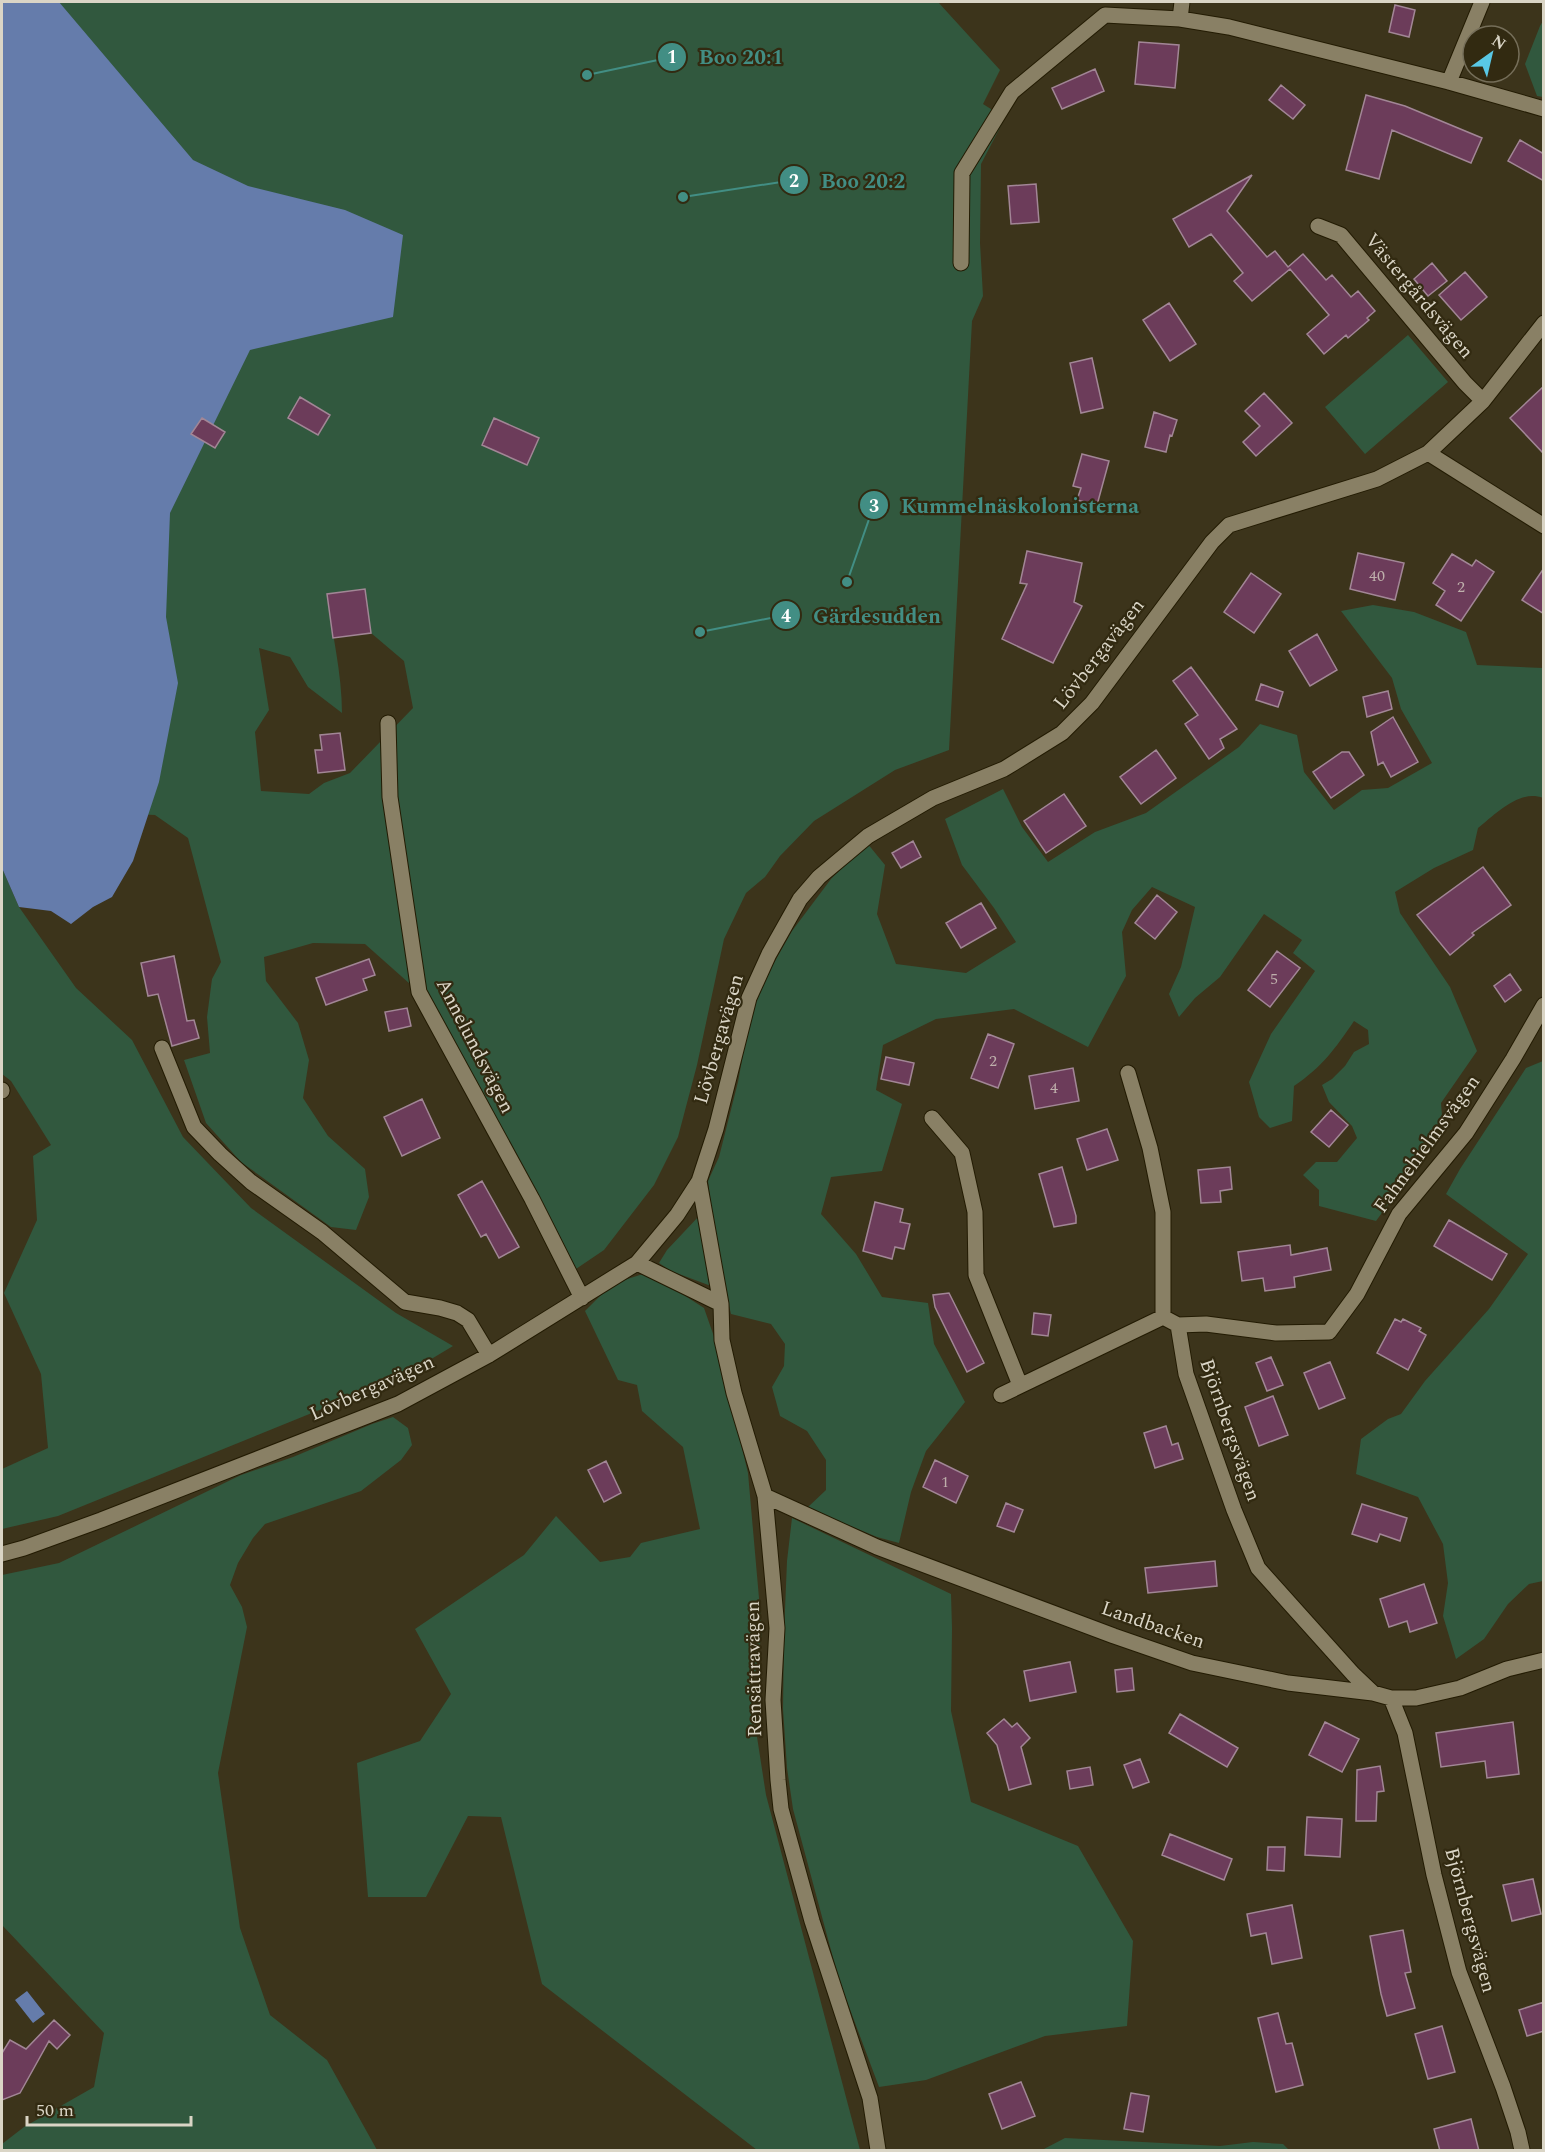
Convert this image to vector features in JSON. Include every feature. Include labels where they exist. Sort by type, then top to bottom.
[{"type":"street","points":[[1097,2],[1105,15]]},
{"type":"street","points":[[1180,19],[1182,2]]},
{"type":"street","points":[[1449,82],[1482,2]]},
{"type":"street","points":[[961,263],[962,173],[1012,92],[1105,15],[1180,19],[1229,27],[1449,82],[1544,109]]},
{"type":"street","name":"Västergårdsvägen","points":[[1318,226],[1341,234],[1465,384],[1483,401]]},
{"type":"street","name":"Lövbergavägen","points":[[2,1554],[101,1520],[398,1404],[489,1355],[637,1263],[676,1215],[699,1181],[716,1129],[749,998],[769,954],[800,899],[819,877],[868,836],[933,798],[1004,769],[1062,733],[1092,703],[1212,542],[1229,525],[1377,479],[1428,453],[1483,401],[1544,323]]},
{"type":"street","points":[[1428,453],[1544,526]]},
{"type":"street","name":"Annelundsvägen","points":[[388,723],[390,797],[419,992],[532,1199],[582,1298]]},
{"type":"street","name":"Fahnehielmsvägen","points":[[1178,1325],[1206,1324],[1276,1333],[1329,1332],[1357,1294],[1399,1214],[1466,1133],[1544,1005]]},
{"type":"street","points":[[162,1048],[194,1127],[220,1154],[251,1182],[322,1232],[405,1302],[440,1308],[457,1313],[468,1320],[489,1355]]},
{"type":"street","points":[[1128,1073],[1150,1148],[1163,1212],[1163,1317]]},
{"type":"street","points":[[932,1118],[962,1153],[975,1212],[976,1275],[1020,1385]]},
{"type":"street","name":"Rensättravägen","points":[[699,1181],[721,1304],[722,1340],[734,1393],[765,1496],[777,1628],[773,1700],[782,1809],[812,1921],[870,2097],[878,2151]]},
{"type":"street","points":[[637,1263],[721,1304]]},
{"type":"street","points":[[1163,1317],[1178,1325]]},
{"type":"street","points":[[1001,1395],[1163,1317]]},
{"type":"street","name":"Björnbergsvägen","points":[[1178,1325],[1186,1374],[1234,1510],[1258,1568],[1353,1674],[1374,1693]]},
{"type":"street","name":"Landbacken","points":[[765,1496],[877,1547],[1192,1663],[1288,1683],[1374,1693],[1391,1698],[1416,1698],[1460,1688],[1507,1669],[1544,1660]]},
{"type":"street","name":"Björnbergsvägen","points":[[1391,1698],[1405,1733],[1434,1875],[1459,1972],[1503,2086],[1522,2151]]},
{"type":"green space","points":[[2,2],[938,2],[1000,70],[983,104],[1005,118],[981,164],[980,243],[983,296],[972,321],[949,750],[895,770],[814,821],[780,856],[765,877],[746,893],[724,939],[697,1065],[678,1137],[654,1185],[604,1250],[573,1271],[419,992],[365,944],[313,943],[264,957],[266,981],[298,1023],[309,1060],[303,1098],[328,1136],[365,1169],[369,1197],[356,1230],[331,1227],[241,1162],[206,1123],[184,1060],[210,1053],[207,1017],[212,979],[221,962],[188,838],[155,815],[133,814]],"holes":[[[365,589],[371,633],[404,661],[413,708],[350,773],[324,783],[309,794],[261,791],[255,732],[269,710],[259,648],[290,657],[308,687],[342,713],[339,668],[327,594]]]},
{"type":"green space","points":[[1543,21],[1543,97],[1537,96],[1525,64]]},
{"type":"green space","points":[[1408,335],[1448,382],[1365,454],[1325,407]]},
{"type":"green space","points":[[1373,605],[1414,612],[1466,632],[1477,665],[1543,668],[1543,798],[1525,797],[1508,804],[1478,828],[1473,850],[1434,868],[1395,892],[1400,913],[1450,987],[1477,1051],[1441,1103],[1443,1129],[1376,1221],[1319,1206],[1319,1190],[1303,1175],[1316,1162],[1337,1162],[1357,1138],[1352,1126],[1329,1102],[1322,1085],[1345,1066],[1354,1052],[1369,1044],[1368,1030],[1354,1021],[1327,1057],[1313,1072],[1294,1086],[1292,1121],[1270,1128],[1259,1117],[1249,1082],[1271,1034],[1315,971],[1293,953],[1302,940],[1264,914],[1220,977],[1195,998],[1179,1017],[1169,994],[1181,967],[1195,907],[1152,887],[1132,910],[1122,932],[1126,976],[1088,1047],[1014,1009],[936,1019],[883,1045],[876,1090],[902,1104],[882,1171],[831,1177],[821,1214],[856,1254],[882,1297],[928,1303],[934,1344],[965,1402],[926,1451],[911,1492],[899,1543],[877,1537],[807,1508],[826,1490],[826,1460],[807,1431],[780,1416],[772,1387],[784,1366],[785,1344],[771,1324],[731,1314],[717,1254],[708,1181],[719,1157],[738,1082],[752,1005],[792,931],[831,879],[867,843],[885,865],[877,914],[896,964],[966,973],[1016,942],[962,865],[945,819],[1003,789],[1022,827],[1048,862],[1095,832],[1146,813],[1239,747],[1260,724],[1297,735],[1304,772],[1334,810],[1362,790],[1388,788],[1432,763],[1401,709],[1392,678],[1341,611]]},
{"type":"green space","points":[[2,868],[19,907],[76,988],[132,1040],[183,1137],[251,1208],[396,1313],[453,1346],[403,1376],[58,1516],[2,1529],[2,1469],[48,1448],[41,1374],[4,1293],[37,1220],[33,1156],[51,1145],[11,1081],[2,1074]]},
{"type":"green space","points":[[1543,1061],[1543,1581],[1529,1584],[1508,1604],[1484,1639],[1456,1659],[1443,1616],[1448,1583],[1443,1544],[1418,1497],[1356,1474],[1361,1439],[1388,1419],[1401,1414],[1425,1381],[1489,1309],[1528,1254],[1446,1194],[1526,1068]]},
{"type":"green space","points":[[700,1215],[711,1286],[671,1271],[659,1263],[667,1250]]},
{"type":"green space","points":[[643,1274],[676,1290],[704,1308],[718,1348],[748,1473],[762,1632],[751,1698],[766,1795],[860,2150],[757,2150],[542,1984],[501,1817],[468,1816],[426,1897],[368,1897],[357,1763],[420,1741],[451,1694],[415,1629],[524,1555],[556,1516],[600,1562],[630,1557],[641,1543],[700,1529],[683,1447],[642,1411],[637,1385],[618,1380],[585,1311],[612,1284]]},
{"type":"green space","points":[[393,1417],[408,1428],[412,1445],[401,1460],[361,1491],[265,1524],[253,1538],[238,1563],[230,1585],[242,1607],[247,1627],[218,1773],[240,1928],[270,2015],[327,2060],[377,2150],[2,2150],[2,2144],[24,2127],[94,2087],[104,2033],[2,1925],[2,1575],[59,1563],[241,1475]]},
{"type":"green space","points":[[792,1518],[951,1594],[951,1711],[971,1802],[1078,1846],[1133,1941],[1127,2026],[1045,2036],[926,2080],[879,2087],[839,1980],[793,1809],[787,1768],[783,1709],[787,1561]]},
{"type":"green space","points":[[1065,2138],[1220,2146],[1253,2142],[1283,2144],[1289,2150],[1042,2150]]},
{"type":"water","points":[[2,2],[59,2],[193,160],[248,186],[345,210],[403,235],[393,317],[250,350],[170,513],[166,617],[178,683],[159,782],[133,861],[112,897],[93,907],[71,924],[51,911],[19,907],[2,868]]},
{"type":"water","points":[[27,1991],[45,2014],[33,2023],[15,2000]]},
{"type":"building","points":[[1395,5],[1415,10],[1409,37],[1389,32]]},
{"type":"building","points":[[1139,42],[1179,45],[1175,88],[1135,84]]},
{"type":"building","points":[[1095,69],[1104,91],[1062,109],[1052,88]]},
{"type":"building","points":[[1281,85],[1305,105],[1293,119],[1269,100]]},
{"type":"building","points":[[1366,95],[1405,106],[1482,138],[1471,163],[1392,130],[1379,179],[1346,170]]},
{"type":"building","points":[[1520,140],[1544,154],[1544,181],[1508,161]]},
{"type":"building","points":[[1252,175],[1227,211],[1267,257],[1275,251],[1288,267],[1303,254],[1326,280],[1332,275],[1351,297],[1358,291],[1375,311],[1367,318],[1369,320],[1348,338],[1346,335],[1324,354],[1307,334],[1329,315],[1290,269],[1252,301],[1234,281],[1243,273],[1211,234],[1189,247],[1173,219]]},
{"type":"building","points":[[1036,184],[1039,222],[1011,224],[1008,186]]},
{"type":"building","points":[[1432,263],[1447,281],[1428,296],[1414,279]]},
{"type":"building","points":[[1465,272],[1487,297],[1461,320],[1439,295]]},
{"type":"building","points":[[1169,303],[1196,344],[1170,361],[1143,320]]},
{"type":"building","points":[[1092,358],[1103,408],[1081,413],[1070,363]]},
{"type":"building","points":[[1544,386],[1544,454],[1510,418]]},
{"type":"building","points":[[1264,393],[1292,423],[1256,456],[1243,442],[1260,426],[1245,411]]},
{"type":"building","points":[[300,397],[330,415],[318,435],[288,418]]},
{"type":"building","points":[[1154,412],[1177,420],[1166,452],[1145,447]]},
{"type":"building","points":[[202,418],[225,432],[215,448],[191,434]]},
{"type":"building","points":[[494,418],[539,438],[527,465],[482,445]]},
{"type":"building","points":[[1082,454],[1109,461],[1097,505],[1077,500],[1081,488],[1073,486]]},
{"type":"building","points":[[1027,551],[1082,563],[1074,602],[1082,606],[1053,663],[1002,639],[1027,584],[1020,583]]},
{"type":"building","points":[[1358,553],[1404,563],[1395,600],[1350,589]]},
{"type":"building","points":[[1452,554],[1472,566],[1476,560],[1494,572],[1461,621],[1436,605],[1445,591],[1433,583]]},
{"type":"building","points":[[1544,568],[1544,614],[1522,600]]},
{"type":"building","points":[[1251,573],[1281,594],[1254,633],[1224,612]]},
{"type":"building","points":[[365,589],[371,633],[333,638],[327,594]]},
{"type":"building","points":[[1317,634],[1337,670],[1310,686],[1289,651]]},
{"type":"building","points":[[1191,667],[1237,729],[1220,739],[1224,748],[1209,759],[1185,724],[1198,715],[1173,681]]},
{"type":"building","points":[[1261,684],[1283,692],[1278,707],[1256,700]]},
{"type":"building","points":[[1388,691],[1392,709],[1367,717],[1363,697]]},
{"type":"building","points":[[1393,717],[1418,762],[1391,777],[1383,762],[1378,765],[1371,732]]},
{"type":"building","points":[[340,733],[345,770],[318,773],[315,750],[322,750],[320,735]]},
{"type":"building","points":[[1156,750],[1176,778],[1141,804],[1120,777]]},
{"type":"building","points":[[1342,752],[1349,752],[1364,775],[1331,798],[1313,772]]},
{"type":"building","points":[[1064,794],[1086,826],[1046,853],[1024,821]]},
{"type":"building","points":[[913,841],[921,857],[901,868],[892,853]]},
{"type":"building","points":[[1483,867],[1511,905],[1472,933],[1474,935],[1450,955],[1417,915]]},
{"type":"building","points":[[1157,895],[1177,912],[1155,939],[1135,923]]},
{"type":"building","points":[[981,903],[996,928],[961,948],[946,923]]},
{"type":"building","points":[[1277,951],[1300,968],[1270,1007],[1248,990]]},
{"type":"building","points":[[174,956],[187,1021],[194,1020],[199,1038],[172,1046],[158,994],[148,996],[141,963]]},
{"type":"building","points":[[369,959],[375,975],[363,979],[367,990],[326,1005],[316,978]]},
{"type":"building","points":[[1510,974],[1521,990],[1505,1002],[1494,986]]},
{"type":"building","points":[[407,1008],[411,1026],[389,1031],[385,1012]]},
{"type":"building","points":[[988,1034],[1014,1044],[998,1088],[971,1078]]},
{"type":"building","points":[[886,1057],[914,1063],[909,1085],[881,1079]]},
{"type":"building","points":[[1073,1068],[1079,1101],[1035,1109],[1029,1076]]},
{"type":"building","points":[[422,1099],[440,1138],[402,1156],[384,1117]]},
{"type":"building","points":[[1331,1110],[1348,1125],[1329,1147],[1311,1132]]},
{"type":"building","points":[[1107,1129],[1118,1160],[1087,1170],[1077,1139]]},
{"type":"building","points":[[1062,1167],[1076,1223],[1054,1227],[1039,1174]]},
{"type":"building","points":[[1230,1167],[1232,1189],[1220,1191],[1221,1202],[1201,1203],[1198,1170]]},
{"type":"building","points":[[482,1181],[519,1247],[499,1258],[486,1234],[481,1237],[458,1195]]},
{"type":"building","points":[[875,1202],[903,1209],[900,1222],[910,1224],[904,1249],[895,1247],[892,1259],[863,1251]]},
{"type":"building","points":[[1449,1220],[1507,1254],[1492,1280],[1434,1246]]},
{"type":"building","points":[[1290,1245],[1291,1255],[1327,1248],[1331,1270],[1294,1277],[1295,1287],[1265,1291],[1263,1278],[1242,1281],[1238,1252]]},
{"type":"building","points":[[949,1293],[984,1363],[967,1372],[935,1307],[933,1295]]},
{"type":"building","points":[[1034,1313],[1051,1315],[1048,1336],[1032,1334]]},
{"type":"building","points":[[1395,1319],[1401,1322],[1403,1319],[1421,1328],[1419,1331],[1426,1335],[1408,1370],[1377,1353]]},
{"type":"building","points":[[1271,1357],[1283,1385],[1267,1391],[1256,1363]]},
{"type":"building","points":[[1330,1362],[1345,1398],[1319,1409],[1304,1373]]},
{"type":"building","points":[[1273,1396],[1288,1435],[1259,1446],[1245,1407]]},
{"type":"building","points":[[1166,1426],[1172,1445],[1178,1443],[1183,1459],[1155,1468],[1144,1433]]},
{"type":"building","points":[[935,1460],[968,1476],[956,1503],[923,1487]]},
{"type":"building","points":[[606,1461],[621,1493],[604,1502],[588,1470]]},
{"type":"building","points":[[1006,1503],[1023,1510],[1014,1532],[997,1526]]},
{"type":"building","points":[[1362,1504],[1407,1518],[1400,1541],[1380,1534],[1377,1542],[1352,1534]]},
{"type":"building","points":[[1215,1561],[1217,1586],[1148,1593],[1145,1568]]},
{"type":"building","points":[[1424,1584],[1437,1623],[1410,1632],[1407,1621],[1389,1627],[1380,1599]]},
{"type":"building","points":[[1070,1662],[1076,1692],[1030,1701],[1024,1671]]},
{"type":"building","points":[[1132,1668],[1134,1690],[1117,1692],[1115,1670]]},
{"type":"building","points":[[1180,1714],[1238,1748],[1227,1767],[1169,1733]]},
{"type":"building","points":[[1004,1719],[1012,1727],[1017,1723],[1030,1738],[1021,1747],[1031,1784],[1009,1790],[997,1745],[987,1733]]},
{"type":"building","points":[[1325,1722],[1359,1739],[1342,1772],[1309,1755]]},
{"type":"building","points":[[1513,1722],[1519,1774],[1487,1778],[1485,1761],[1441,1767],[1436,1733]]},
{"type":"building","points":[[1140,1759],[1149,1782],[1133,1788],[1124,1765]]},
{"type":"building","points":[[1380,1766],[1384,1791],[1377,1792],[1376,1821],[1356,1821],[1357,1770]]},
{"type":"building","points":[[1090,1767],[1093,1785],[1070,1789],[1067,1771]]},
{"type":"building","points":[[1307,1817],[1342,1819],[1340,1857],[1305,1855]]},
{"type":"building","points":[[1170,1834],[1232,1859],[1224,1880],[1162,1855]]},
{"type":"building","points":[[1268,1847],[1285,1847],[1284,1871],[1267,1870]]},
{"type":"building","points":[[1533,1879],[1541,1914],[1512,1921],[1503,1885]]},
{"type":"building","points":[[1292,1905],[1302,1958],[1272,1964],[1266,1933],[1251,1936],[1247,1914]]},
{"type":"building","points":[[1403,1930],[1411,1972],[1405,1973],[1415,2008],[1387,2016],[1370,1936]]},
{"type":"building","points":[[1544,2002],[1544,2031],[1527,2036],[1519,2010]]},
{"type":"building","points":[[1278,2013],[1286,2044],[1292,2043],[1303,2085],[1276,2092],[1258,2018]]},
{"type":"building","points":[[54,2020],[70,2035],[57,2049],[49,2041],[20,2093],[2,2100],[2,2053],[10,2040],[26,2049]]},
{"type":"building","points":[[1442,2026],[1455,2072],[1428,2079],[1415,2034]]},
{"type":"building","points":[[1021,2082],[1035,2116],[1002,2129],[989,2094]]},
{"type":"building","points":[[1131,2093],[1149,2096],[1143,2132],[1124,2129]]},
{"type":"building","points":[[1471,2119],[1479,2151],[1440,2151],[1434,2129]]},
{"type":"place","name":"Boo 20:1","points":[[587,75]]},
{"type":"place","name":"Boo 20:2","points":[[683,197]]},
{"type":"place","name":"Kummelnäskolonisterna","points":[[847,582]]},
{"type":"place","name":"Gärdesudden","points":[[700,632]]}]
